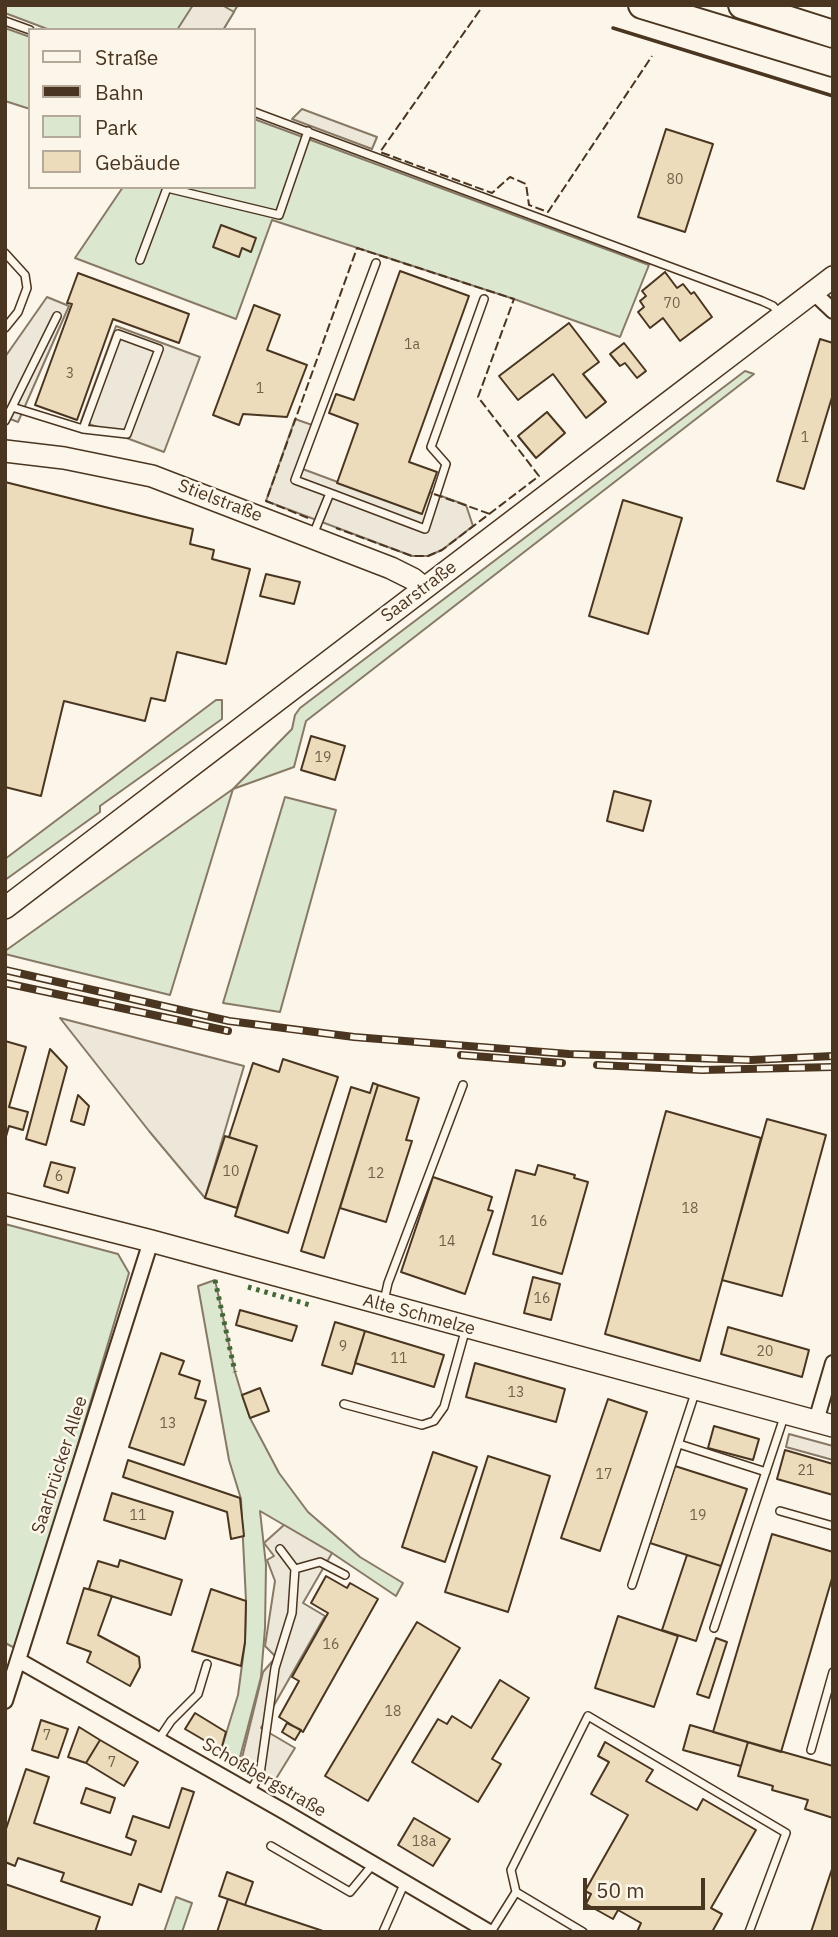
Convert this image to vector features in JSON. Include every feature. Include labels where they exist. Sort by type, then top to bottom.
[{"type":"highway","points":[[642,5],[833,63]]},
{"type":"highway","points":[[742,5],[833,34]]},
{"type":"street","name":"Saarstraße","points":[[5,908],[833,277]]},
{"type":"street","points":[[813,292],[833,311]]},
{"type":"street","name":"Stielstraße","points":[[5,451],[64,458],[152,476],[391,568],[424,588]]},
{"type":"street","name":"Alte Schmelze","points":[[5,1204],[151,1241],[824,1424]]},
{"type":"street","name":"Saarbrücker Allee","points":[[5,1701],[8,1681],[19,1660],[151,1241]]},
{"type":"street","points":[[824,1424],[833,1363]]},
{"type":"street","name":"Schoßbergstraße","points":[[19,1660],[490,1932]]},
{"type":"lane","points":[[5,21],[28,29]]},
{"type":"lane","points":[[256,113],[762,301],[773,306],[782,316]]},
{"type":"lane","points":[[171,189],[279,215],[308,131]]},
{"type":"lane","points":[[140,260],[167,189]]},
{"type":"lane","points":[[5,253],[25,275],[27,288],[18,312],[5,328]]},
{"type":"lane","points":[[376,263],[295,480],[425,529],[446,464],[431,447],[484,299]]},
{"type":"lane","points":[[5,421],[57,316]]},
{"type":"lane","points":[[12,407],[83,429],[127,434],[159,349],[118,334],[83,429]]},
{"type":"lane","points":[[312,537],[330,493]]},
{"type":"lane","points":[[383,1305],[388,1283],[463,1086]]},
{"type":"lane","points":[[344,1404],[422,1425],[434,1421],[444,1407],[466,1328]]},
{"type":"lane","points":[[632,1585],[697,1390]]},
{"type":"lane","points":[[714,1628],[786,1413]]},
{"type":"lane","points":[[679,1444],[766,1472]]},
{"type":"lane","points":[[780,1511],[833,1525]]},
{"type":"lane","points":[[250,1792],[260,1774],[275,1668],[292,1613],[295,1569],[281,1549]]},
{"type":"lane","points":[[295,1569],[320,1562],[345,1575]]},
{"type":"lane","points":[[159,1739],[171,1721],[198,1694],[207,1664]]},
{"type":"lane","points":[[811,1749],[833,1672]]},
{"type":"lane","points":[[490,1932],[516,1892],[511,1870],[588,1716],[786,1833],[749,1932]]},
{"type":"lane","points":[[271,1846],[350,1892],[374,1863]]},
{"type":"lane","points":[[383,1932],[405,1882]]},
{"type":"lane","points":[[516,1892],[583,1932]]},
{"type":"green space","points":[[5,5],[238,5],[224,28],[45,28],[5,13]]},
{"type":"green space","points":[[5,28],[28,36],[28,108],[5,101]]},
{"type":"green space","points":[[256,120],[649,265],[620,337],[514,299],[272,220],[236,319],[75,258],[122,189],[256,189]]},
{"type":"green space","points":[[745,371],[754,374],[306,721],[294,767],[233,789],[292,729],[295,715],[300,708]]},
{"type":"green space","points":[[216,700],[222,700],[222,719],[100,806],[100,812],[5,880],[5,859]]},
{"type":"green space","points":[[233,789],[170,995],[5,954],[5,951]]},
{"type":"green space","points":[[285,797],[336,810],[280,1012],[223,1003]]},
{"type":"green space","points":[[5,1224],[118,1254],[129,1273],[17,1649],[5,1643]]},
{"type":"green space","points":[[215,1280],[242,1395],[250,1418],[279,1473],[308,1512],[360,1557],[403,1583],[396,1596],[332,1553],[260,1511],[266,1565],[261,1677],[239,1761],[221,1750],[238,1695],[245,1642],[246,1601],[241,1499],[229,1460],[198,1286]]},
{"type":"green space","points":[[176,1897],[192,1903],[182,1932],[164,1932]]},
{"type":"shaded area","points":[[193,5],[222,5],[234,12],[224,28],[178,28]]},
{"type":"shaded area","points":[[302,109],[377,137],[372,149],[292,119]]},
{"type":"shaded area","points":[[47,297],[69,306],[18,422],[5,417],[5,357]]},
{"type":"shaded area","points":[[116,326],[200,357],[164,452],[81,421]]},
{"type":"shaded area","points":[[295,419],[315,426],[300,468],[421,513],[430,492],[466,505],[473,526],[442,550],[428,556],[412,556],[266,501]]},
{"type":"shaded area","points":[[60,1018],[244,1066],[205,1198],[149,1131]]},
{"type":"shaded area","points":[[789,1434],[833,1446],[833,1460],[786,1447]]},
{"type":"shaded area","points":[[284,1525],[332,1553],[303,1603],[325,1616],[261,1728],[295,1748],[274,1782],[241,1762],[263,1672],[276,1657],[265,1646],[275,1581],[267,1560],[274,1556],[264,1543]]},
{"type":"building","points":[[666,129],[713,144],[685,232],[638,217]]},
{"type":"building","points":[[221,225],[256,238],[251,252],[242,248],[239,257],[213,247]]},
{"type":"building","points":[[400,271],[469,296],[409,462],[437,472],[422,514],[337,483],[358,424],[329,413],[336,394],[354,400]]},
{"type":"building","points":[[665,272],[677,288],[683,284],[691,294],[694,292],[712,317],[680,341],[663,318],[650,328],[638,312],[644,307],[640,301],[646,296],[642,291]]},
{"type":"building","points":[[78,273],[189,314],[179,343],[113,319],[77,420],[35,405],[72,304],[67,303]]},
{"type":"building","points":[[254,305],[280,315],[267,350],[307,365],[287,417],[243,414],[239,425],[213,415]]},
{"type":"building","points":[[569,323],[599,362],[583,374],[606,402],[586,418],[553,374],[518,400],[499,376]]},
{"type":"building","points":[[820,339],[833,343],[833,394],[804,489],[777,481]]},
{"type":"building","points":[[624,343],[646,371],[637,378],[625,363],[620,366],[610,354]]},
{"type":"building","points":[[547,412],[565,433],[536,458],[518,436]]},
{"type":"building","points":[[5,482],[193,529],[190,544],[214,550],[212,559],[250,569],[226,664],[177,652],[165,701],[151,698],[145,721],[64,701],[41,796],[5,787]]},
{"type":"building","points":[[623,500],[682,518],[648,634],[589,616]]},
{"type":"building","points":[[266,574],[300,582],[294,604],[260,596]]},
{"type":"building","points":[[311,736],[345,746],[335,780],[301,770]]},
{"type":"building","points":[[614,791],[651,801],[643,831],[607,821]]},
{"type":"building","points":[[5,1041],[26,1047],[9,1107],[28,1112],[23,1130],[9,1126],[5,1140]]},
{"type":"building","points":[[50,1049],[67,1067],[46,1145],[26,1139]]},
{"type":"building","points":[[283,1059],[338,1077],[288,1233],[235,1216],[257,1146],[229,1137],[253,1063],[279,1072]]},
{"type":"building","points":[[373,1083],[378,1085],[324,1258],[301,1251],[351,1087],[370,1093]]},
{"type":"building","points":[[378,1085],[419,1098],[406,1140],[412,1141],[386,1222],[340,1208]]},
{"type":"building","points":[[78,1095],[89,1106],[84,1125],[71,1121]]},
{"type":"building","points":[[666,1111],[761,1138],[700,1361],[605,1334]]},
{"type":"building","points":[[767,1119],[826,1135],[782,1296],[722,1280]]},
{"type":"building","points":[[225,1136],[257,1146],[237,1208],[205,1198]]},
{"type":"building","points":[[51,1162],[75,1168],[68,1193],[44,1186]]},
{"type":"building","points":[[538,1165],[575,1175],[574,1178],[588,1182],[562,1274],[493,1254],[516,1170],[535,1175]]},
{"type":"building","points":[[433,1177],[492,1197],[488,1210],[493,1211],[465,1294],[401,1272]]},
{"type":"building","points":[[533,1277],[560,1284],[551,1320],[524,1313]]},
{"type":"building","points":[[240,1310],[297,1326],[292,1341],[236,1325]]},
{"type":"building","points":[[335,1322],[365,1331],[352,1374],[322,1365]]},
{"type":"building","points":[[728,1327],[809,1350],[802,1377],[721,1354]]},
{"type":"building","points":[[365,1331],[444,1355],[434,1387],[355,1363]]},
{"type":"building","points":[[161,1353],[184,1361],[179,1374],[200,1381],[195,1398],[206,1401],[184,1465],[129,1447]]},
{"type":"building","points":[[475,1363],[565,1389],[556,1422],[466,1397]]},
{"type":"building","points":[[260,1388],[269,1411],[250,1418],[242,1395]]},
{"type":"building","points":[[608,1399],[647,1412],[600,1551],[561,1538]]},
{"type":"building","points":[[714,1426],[759,1439],[753,1460],[708,1448]]},
{"type":"building","points":[[785,1450],[833,1464],[833,1495],[777,1479]]},
{"type":"building","points":[[433,1452],[477,1467],[445,1562],[402,1547]]},
{"type":"building","points":[[488,1456],[550,1476],[508,1612],[445,1592]]},
{"type":"building","points":[[128,1460],[240,1498],[244,1536],[231,1539],[227,1512],[123,1477]]},
{"type":"building","points":[[675,1466],[747,1489],[721,1566],[650,1543]]},
{"type":"building","points":[[112,1493],[173,1512],[165,1539],[104,1520]]},
{"type":"building","points":[[772,1534],[833,1552],[833,1575],[781,1752],[713,1732]]},
{"type":"building","points":[[687,1555],[721,1566],[696,1641],[662,1630]]},
{"type":"building","points":[[120,1560],[182,1580],[171,1615],[89,1589],[98,1561],[118,1567]]},
{"type":"building","points":[[326,1576],[347,1588],[350,1583],[378,1599],[303,1732],[279,1717],[299,1681],[292,1677],[328,1613],[311,1603]]},
{"type":"building","points":[[84,1588],[112,1596],[98,1635],[139,1657],[140,1667],[130,1686],[87,1662],[91,1652],[67,1643]]},
{"type":"building","points":[[211,1589],[246,1601],[245,1642],[241,1666],[192,1651]]},
{"type":"building","points":[[618,1616],[678,1636],[654,1707],[595,1688]]},
{"type":"building","points":[[417,1622],[460,1648],[368,1801],[325,1776]]},
{"type":"building","points":[[716,1638],[727,1642],[709,1698],[697,1694]]},
{"type":"building","points":[[500,1680],[529,1698],[492,1759],[501,1764],[478,1802],[412,1762],[438,1719],[447,1724],[452,1716],[471,1728]]},
{"type":"building","points":[[195,1713],[226,1732],[221,1750],[185,1729]]},
{"type":"building","points":[[41,1720],[68,1729],[58,1758],[32,1750]]},
{"type":"building","points":[[287,1723],[301,1730],[295,1740],[282,1732]]},
{"type":"building","points":[[690,1725],[748,1742],[741,1766],[683,1750]]},
{"type":"building","points":[[79,1727],[100,1740],[86,1763],[68,1757]]},
{"type":"building","points":[[100,1740],[138,1762],[124,1786],[86,1763]]},
{"type":"building","points":[[605,1742],[653,1770],[646,1781],[697,1810],[703,1799],[756,1830],[711,1908],[722,1914],[712,1932],[637,1932],[641,1923],[618,1910],[613,1919],[586,1904],[591,1894],[585,1891],[628,1815],[591,1794],[609,1762],[598,1756]]},
{"type":"building","points":[[748,1742],[833,1766],[833,1818],[805,1809],[808,1800],[772,1790],[773,1786],[738,1776]]},
{"type":"building","points":[[26,1769],[49,1777],[34,1823],[131,1855],[136,1841],[126,1837],[133,1816],[169,1828],[182,1788],[194,1792],[161,1892],[139,1884],[132,1905],[61,1881],[64,1873],[18,1858],[15,1866],[5,1862],[5,1832]]},
{"type":"building","points":[[86,1788],[115,1798],[110,1813],[81,1803]]},
{"type":"building","points":[[414,1818],[450,1839],[433,1866],[398,1845]]},
{"type":"building","points":[[833,1866],[833,1932],[811,1932]]},
{"type":"building","points":[[227,1872],[253,1882],[245,1905],[219,1896]]},
{"type":"building","points":[[5,1884],[100,1917],[95,1932],[5,1932]]},
{"type":"building","points":[[228,1899],[245,1905],[326,1932],[217,1932]]},
{"type":"railway","points":[[5,970],[229,1021],[354,1037],[569,1054],[751,1060],[833,1056]]},
{"type":"railway","points":[[5,983],[228,1031]]},
{"type":"railway","points":[[461,1055],[562,1063]]},
{"type":"railway","points":[[597,1065],[702,1070],[833,1067]]},
{"type":"hedge","points":[[215,1280],[235,1372]]},
{"type":"hedge","points":[[248,1287],[310,1305]]},
{"type":"fence","points":[[480,10],[380,152],[492,193],[510,177],[526,184],[529,205],[548,212],[652,56]]},
{"type":"fence","points":[[308,518],[266,501],[357,248],[514,299],[478,397],[539,476],[442,550],[428,556],[412,556],[336,528]]},
{"type":"fence","points":[[434,494],[490,514]]},
{"type":"wall","points":[[613,28],[833,96]]}]
